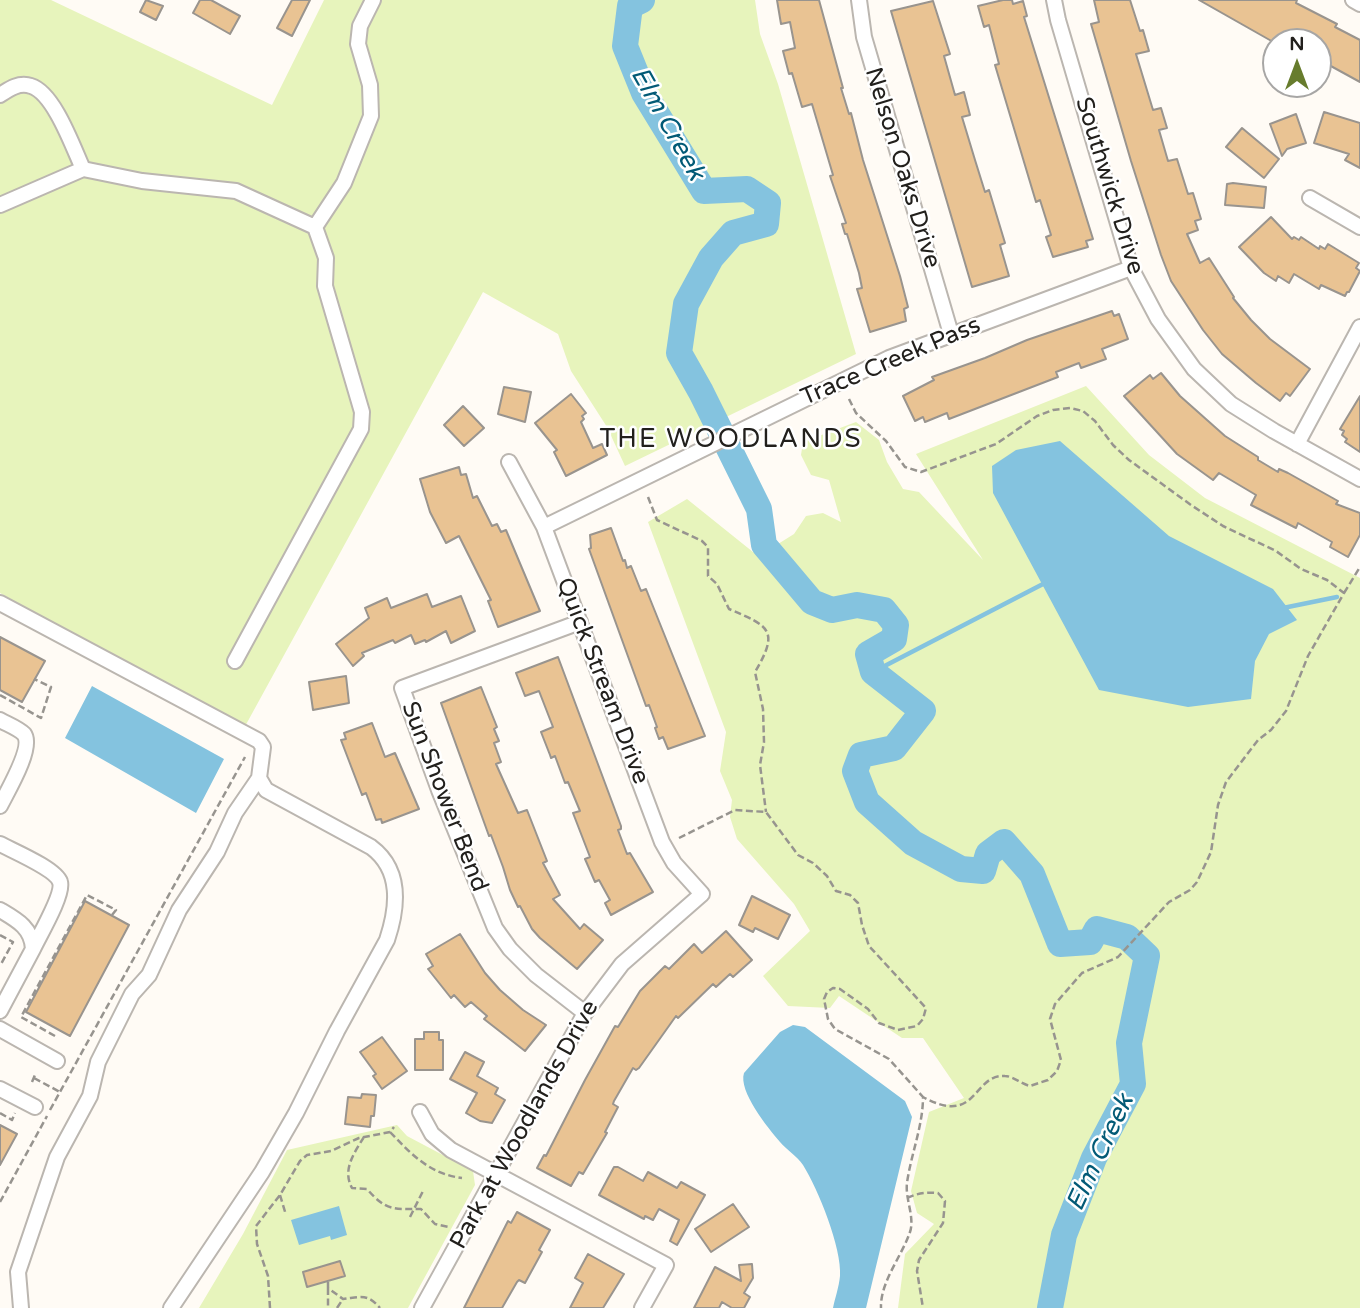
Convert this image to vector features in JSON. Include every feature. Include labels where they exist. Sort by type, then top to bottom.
[{"type":"street","points":[[315,227],[344,183],[371,116],[370,85],[358,44],[360,26],[373,0]]},
{"type":"street","name":"Nelson Oaks Drive","points":[[859,0],[863,37],[951,334]]},
{"type":"street","name":"Southwick Drive","points":[[1054,0],[1130,268],[1158,319],[1194,369],[1231,404],[1360,479]]},
{"type":"street","points":[[1353,0],[1360,4]]},
{"type":"street","points":[[0,95],[17,85],[32,86],[53,105],[83,169]]},
{"type":"street","points":[[0,205],[83,169],[142,181],[236,191],[315,227],[326,258],[326,286],[362,412],[361,429],[235,662]]},
{"type":"street","points":[[1310,198],[1360,227]]},
{"type":"street","name":"Trace Creek Pass","points":[[544,527],[889,358],[1130,268]]},
{"type":"street","points":[[1297,444],[1360,327]]},
{"type":"street","name":"Quick Stream Drive","points":[[509,462],[544,527],[662,842],[674,863],[702,894]]},
{"type":"street","points":[[0,603],[259,741],[263,747],[259,778],[235,813],[217,852],[178,910],[149,975],[132,994],[98,1062],[90,1096],[57,1157],[18,1272],[21,1308]]},
{"type":"street","name":"Sun Shower Bend","points":[[580,622],[402,688],[439,790],[495,928],[510,949],[536,975],[585,1013]]},
{"type":"street","points":[[0,720],[22,732],[27,746],[0,806]]},
{"type":"street","points":[[171,1308],[262,1172],[296,1113],[387,940],[394,915],[396,901],[392,872],[379,853],[266,790],[259,778]]},
{"type":"street","points":[[0,844],[53,872],[60,880],[61,891],[1,1011]]},
{"type":"street","name":"Park at Woodlands Drive","points":[[422,1308],[585,1013],[622,964],[702,894]]},
{"type":"street","points":[[0,910],[28,930],[33,937],[33,949]]},
{"type":"street","points":[[0,1029],[57,1061]]},
{"type":"street","points":[[0,1088],[35,1107]]},
{"type":"street","points":[[420,1112],[432,1134],[452,1150],[666,1265],[642,1308]]},
{"type":"path","points":[[849,399],[856,413],[886,441],[905,467],[921,472],[996,444],[1037,416],[1070,408],[1083,411],[1129,460],[1191,505],[1223,526],[1276,551],[1301,569],[1327,580],[1345,593]]},
{"type":"path","points":[[648,497],[657,520],[702,541],[708,547],[708,576],[717,584],[729,609],[764,626],[768,634],[769,644],[765,656],[755,672],[763,709],[764,742],[760,765],[766,812],[798,855],[813,863],[827,876],[836,891],[849,895],[858,903],[869,946],[926,1009],[917,1026],[898,1030],[879,1023],[868,1009],[840,989],[833,988],[827,992],[824,999],[828,1019],[835,1029],[889,1059],[923,1097],[951,1108],[976,1095],[991,1078],[1009,1076],[1030,1086],[1048,1080],[1057,1071],[1061,1060],[1050,1019],[1055,1004],[1082,973],[1118,957],[1169,902],[1190,890],[1197,882],[1211,852],[1218,805],[1226,782],[1258,740],[1271,730],[1286,711],[1308,656],[1360,567]]},
{"type":"path","points":[[0,695],[41,718],[51,687],[34,679]]},
{"type":"path","points":[[0,1202],[245,757]]},
{"type":"path","points":[[679,838],[735,810],[766,812]]},
{"type":"path","points":[[55,1036],[21,1017],[87,895],[116,910],[112,915]]},
{"type":"path","points":[[0,935],[13,942],[0,966]]},
{"type":"path","points":[[34,1078],[60,1092]]},
{"type":"path","points":[[881,1308],[888,1282],[911,1231],[907,1183],[923,1110],[923,1097]]},
{"type":"path","points":[[0,1121],[1,1114],[12,1120],[17,1109]]},
{"type":"path","points":[[270,1308],[268,1276],[258,1251],[256,1226],[280,1195],[300,1161],[307,1155],[331,1152],[364,1137],[390,1132],[394,1127]]},
{"type":"path","points":[[390,1132],[426,1167],[443,1175],[462,1178]]},
{"type":"path","points":[[364,1137],[354,1153],[348,1172],[348,1181],[352,1188],[367,1189],[384,1206],[393,1210],[425,1211],[435,1224],[449,1227]]},
{"type":"path","points":[[410,1217],[423,1191]]},
{"type":"path","points":[[907,1198],[919,1192],[930,1192],[939,1193],[945,1201],[943,1223],[919,1260],[917,1270],[923,1308]]},
{"type":"path","points":[[280,1195],[286,1215]]},
{"type":"path","points":[[328,1282],[328,1308]]},
{"type":"path","points":[[328,1288],[343,1299],[372,1298],[380,1308]]},
{"type":"path","points":[[337,1308],[343,1299]]},
{"type":"green space","points":[[0,0],[51,0],[272,105],[324,0],[755,0],[760,34],[778,84],[856,354],[625,466],[607,427],[571,371],[558,334],[483,292],[243,730],[0,593]]},
{"type":"green space","points":[[1086,386],[1149,455],[1205,498],[1360,578],[1360,1308],[898,1308],[905,1254],[934,1224],[917,1213],[911,1191],[929,1112],[964,1098],[923,1038],[902,1038],[839,996],[830,1008],[788,1006],[763,976],[810,931],[794,904],[737,839],[730,817],[732,800],[720,771],[726,732],[648,522],[687,499],[753,552],[762,554],[794,534],[806,516],[823,513],[841,522],[829,480],[811,475],[801,455],[803,442],[856,422],[879,440],[887,462],[903,489],[919,492],[983,560],[916,454]]},
{"type":"green space","points":[[397,1125],[407,1136],[473,1171],[475,1185],[408,1308],[199,1308],[243,1234],[287,1150]]},
{"type":"water","points":[[1060,441],[1169,536],[1273,589],[1297,620],[1269,634],[1255,661],[1251,699],[1188,707],[1099,690],[993,493],[992,466],[1016,450]]},
{"type":"water","points":[[92,686],[224,759],[196,813],[65,738]]},
{"type":"water","points":[[793,1025],[805,1027],[905,1101],[912,1117],[866,1308],[833,1308],[840,1264],[822,1203],[803,1165],[768,1128],[745,1089],[744,1073],[780,1032]]},
{"type":"water","points":[[339,1206],[347,1235],[331,1240],[330,1236],[299,1245],[291,1220]]},
{"type":"building","points":[[146,0],[163,6],[156,20],[140,12]]},
{"type":"building","points":[[200,0],[211,0],[240,16],[230,34],[193,13]]},
{"type":"building","points":[[292,0],[310,0],[292,36],[277,28]]},
{"type":"building","points":[[777,0],[819,0],[841,88],[900,276],[908,307],[904,309],[906,321],[870,332],[857,289],[862,288],[859,273],[842,224],[846,223],[830,176],[833,175],[812,104],[802,107],[792,73],[789,74],[783,51],[795,48],[790,22],[781,24]]},
{"type":"building","points":[[1012,0],[1013,4],[1023,1],[1027,16],[1024,17],[1093,239],[1086,241],[1088,247],[1053,257],[1046,237],[1051,235],[1040,200],[1036,202],[995,65],[999,64],[989,25],[984,27],[978,6]]},
{"type":"building","points":[[1094,0],[1130,0],[1140,31],[1143,30],[1149,51],[1136,54],[1153,110],[1161,108],[1167,128],[1159,130],[1168,161],[1177,159],[1188,194],[1193,193],[1201,219],[1195,221],[1198,230],[1187,234],[1200,263],[1209,258],[1233,298],[1251,320],[1270,339],[1310,369],[1290,396],[1286,393],[1280,401],[1222,354],[1171,281],[1131,161],[1091,24],[1099,22]]},
{"type":"building","points":[[1199,0],[1297,0],[1296,3],[1337,24],[1335,27],[1360,40],[1360,82],[1332,67],[1332,28],[1262,28],[1262,36]]},
{"type":"building","points":[[933,1],[950,54],[944,56],[955,95],[964,92],[970,115],[962,117],[985,192],[989,190],[1005,243],[1000,245],[1009,276],[972,287],[891,11]]},
{"type":"building","points":[[1324,112],[1360,123],[1360,168],[1345,160],[1349,154],[1314,143]]},
{"type":"building","points":[[1296,114],[1306,143],[1287,149],[1282,156],[1270,124]]},
{"type":"building","points":[[1242,128],[1279,159],[1264,178],[1226,147]]},
{"type":"building","points":[[1227,184],[1266,187],[1264,208],[1225,205]]},
{"type":"building","points":[[1271,217],[1292,239],[1294,237],[1299,240],[1301,237],[1319,249],[1320,246],[1325,249],[1328,244],[1359,263],[1356,268],[1360,271],[1345,296],[1321,285],[1319,289],[1294,274],[1289,283],[1278,276],[1276,281],[1264,273],[1239,247]]},
{"type":"building","points":[[1112,311],[1114,316],[1119,314],[1128,339],[1102,349],[1106,359],[1081,368],[1079,363],[1056,372],[1058,377],[949,419],[947,413],[925,422],[923,417],[915,421],[903,396],[934,380],[932,377]]},
{"type":"building","points":[[1161,373],[1180,396],[1225,436],[1258,457],[1258,460],[1278,472],[1279,469],[1288,473],[1338,501],[1336,504],[1360,513],[1360,535],[1348,557],[1330,547],[1332,542],[1298,523],[1296,528],[1251,505],[1256,495],[1219,473],[1213,480],[1177,454],[1124,396],[1150,375],[1153,379]]},
{"type":"building","points":[[504,387],[531,392],[525,422],[498,414]]},
{"type":"building","points":[[571,394],[586,413],[581,422],[593,448],[602,444],[607,455],[566,476],[554,452],[557,450],[535,423]]},
{"type":"building","points":[[1360,396],[1360,452],[1345,442],[1347,439],[1342,435],[1344,431],[1340,429]]},
{"type":"building","points":[[463,406],[484,428],[464,446],[444,425]]},
{"type":"building","points":[[459,467],[461,475],[466,474],[473,498],[477,496],[492,526],[497,524],[501,532],[506,530],[540,611],[498,627],[488,601],[491,600],[459,536],[446,543],[430,512],[420,479]]},
{"type":"building","points":[[611,528],[627,568],[631,566],[641,591],[646,589],[705,736],[668,749],[663,737],[659,739],[649,705],[646,706],[589,549],[590,535]]},
{"type":"building","points":[[427,594],[432,607],[461,596],[475,631],[451,643],[446,631],[426,642],[425,640],[415,644],[411,635],[395,643],[393,640],[362,653],[364,656],[353,666],[336,644],[369,618],[365,608],[387,598],[391,608]]},
{"type":"building","points":[[0,637],[45,661],[22,702],[0,690]]},
{"type":"building","points":[[558,657],[621,826],[618,830],[627,854],[630,853],[653,892],[611,915],[605,903],[610,900],[599,880],[595,882],[585,859],[590,857],[573,813],[580,811],[555,756],[551,758],[541,732],[553,727],[539,691],[525,696],[516,673]]},
{"type":"building","points":[[346,676],[349,703],[313,710],[309,682]]},
{"type":"building","points":[[481,687],[497,727],[494,729],[499,741],[494,743],[501,762],[496,764],[518,813],[527,810],[547,861],[543,863],[560,895],[553,899],[580,929],[584,924],[603,940],[577,969],[540,938],[520,906],[518,907],[441,703]]},
{"type":"building","points":[[372,723],[385,757],[395,753],[419,809],[382,823],[381,819],[376,820],[366,793],[362,795],[341,740],[346,739],[344,733]]},
{"type":"building","points":[[752,896],[790,915],[778,939],[755,928],[753,932],[739,925]]},
{"type":"building","points":[[85,901],[129,925],[70,1036],[26,1012]]},
{"type":"building","points":[[726,931],[752,960],[733,977],[730,974],[716,987],[713,984],[678,1018],[676,1016],[639,1068],[633,1068],[614,1101],[613,1104],[618,1107],[605,1132],[607,1133],[583,1174],[579,1172],[571,1186],[537,1168],[544,1155],[546,1156],[615,1026],[618,1027],[640,991],[665,966],[669,969],[694,944],[702,953]]},
{"type":"building","points":[[460,934],[485,973],[500,990],[546,1025],[525,1051],[484,1019],[487,1016],[471,1002],[465,1007],[454,995],[451,998],[428,969],[433,966],[426,954]]},
{"type":"building","points":[[424,1032],[439,1032],[439,1040],[443,1040],[443,1070],[415,1070],[415,1039],[424,1039]]},
{"type":"building","points":[[382,1037],[407,1071],[382,1089],[373,1076],[376,1074],[360,1052]]},
{"type":"building","points":[[465,1052],[484,1062],[477,1076],[498,1088],[495,1094],[505,1100],[492,1123],[480,1121],[466,1113],[477,1093],[450,1079]]},
{"type":"building","points":[[362,1094],[376,1095],[370,1127],[345,1124],[348,1097],[361,1098]]},
{"type":"building","points":[[0,1125],[17,1134],[0,1165]]},
{"type":"building","points":[[614,1167],[643,1181],[648,1172],[677,1188],[681,1182],[705,1195],[677,1245],[670,1241],[679,1220],[659,1209],[653,1220],[645,1216],[644,1219],[599,1195]]},
{"type":"building","points":[[733,1204],[749,1227],[711,1252],[695,1229]]},
{"type":"building","points":[[517,1212],[550,1230],[539,1250],[542,1252],[525,1283],[519,1280],[517,1282],[502,1308],[464,1308],[508,1221],[511,1223]]},
{"type":"building","points":[[588,1254],[624,1274],[603,1308],[570,1308],[583,1283],[575,1278]]},
{"type":"building","points":[[340,1261],[345,1276],[307,1287],[303,1272]]},
{"type":"building","points":[[752,1264],[753,1278],[744,1293],[750,1297],[744,1308],[732,1308],[722,1302],[719,1308],[694,1308],[715,1267],[741,1281],[739,1265]]},
{"type":"waterway","name":"Elm Creek","points":[[642,0],[630,6],[625,46],[644,93],[704,191],[747,189],[768,203],[766,224],[733,233],[711,258],[686,304],[679,353],[759,509],[764,545],[812,602],[832,610],[857,605],[884,610],[896,625],[894,639],[868,654],[873,672],[923,711],[894,748],[861,755],[855,771],[867,802],[913,843],[961,869],[983,871],[988,854],[1004,842],[1032,874],[1060,944],[1090,942],[1097,929],[1127,937],[1147,956],[1129,1043],[1133,1084],[1094,1158],[1064,1235],[1050,1308]]},
{"type":"waterway","points":[[873,672],[1043,584],[1048,585]]},
{"type":"waterway","points":[[1283,608],[1337,597]]},
{"type":"district","name":"THE WOODLANDS","points":[[731,440]]}]
